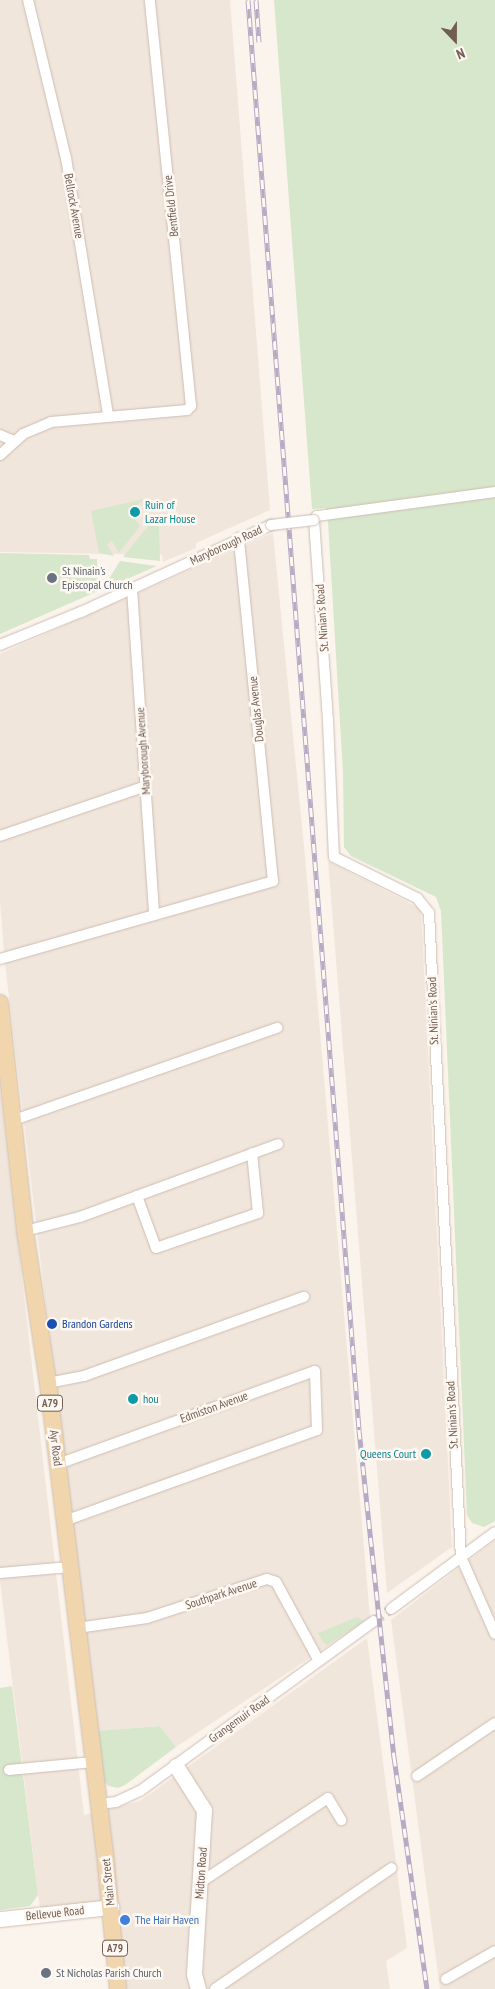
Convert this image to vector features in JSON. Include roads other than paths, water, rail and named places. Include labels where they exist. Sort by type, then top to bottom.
[{"type":"main road","name":"Ayr Road","points":[[0,1003],[25,1231],[48,1383],[99,1804]]},
{"type":"main road","name":"Main Street","points":[[99,1804],[118,1989]]},
{"type":"street","name":"Bellrock Avenue","points":[[28,0],[66,158],[108,415]]},
{"type":"street","name":"Bentfield Drive","points":[[108,415],[187,410],[191,406],[150,0]]},
{"type":"street","points":[[0,455],[14,441],[51,422],[108,415]]},
{"type":"street","points":[[0,435],[14,441]]},
{"type":"street","name":"Maryborough Road","points":[[0,645],[132,589],[238,538],[271,525],[314,520],[317,516],[495,492]]},
{"type":"street","name":"St. Ninian's Road","points":[[314,520],[328,712],[334,857],[417,898],[429,913],[460,1558]]},
{"type":"street","name":"Douglas Avenue","points":[[154,913],[273,881],[238,538]]},
{"type":"street","name":"Maryborough Avenue","points":[[132,589],[154,913]]},
{"type":"street","points":[[0,836],[146,786]]},
{"type":"street","points":[[0,958],[154,913]]},
{"type":"street","points":[[14,1120],[277,1028]]},
{"type":"street","points":[[25,1231],[80,1216],[278,1144]]},
{"type":"street","points":[[137,1196],[156,1248],[258,1213],[252,1153]]},
{"type":"street","points":[[48,1383],[84,1376],[304,1297]]},
{"type":"street","name":"Edmiston Avenue","points":[[58,1464],[315,1371],[317,1430],[64,1521]]},
{"type":"street","points":[[391,1609],[495,1532]]},
{"type":"street","points":[[460,1558],[495,1634]]},
{"type":"street","points":[[0,1573],[70,1567]]},
{"type":"street","name":"Southpark Avenue","points":[[77,1628],[147,1618],[267,1579],[276,1582],[319,1661]]},
{"type":"street","name":"Grangemuir Road","points":[[99,1804],[126,1799],[176,1766],[374,1621]]},
{"type":"street","points":[[417,1776],[495,1723]]},
{"type":"street","points":[[9,1770],[94,1762]]},
{"type":"street","name":"Midton Road","points":[[176,1766],[204,1810],[194,1974],[198,1989]]},
{"type":"street","points":[[201,1882],[328,1798],[341,1820]]},
{"type":"street","points":[[215,1989],[392,1868]]},
{"type":"street","name":"Bellevue Road","points":[[0,1919],[111,1907]]},
{"type":"street","points":[[446,1979],[495,1951]]},
{"type":"tunnel","points":[[374,1621],[391,1609]]},
{"type":"railway","points":[[248,0],[359,1430],[394,1757],[427,1989]]},
{"type":"railway","points":[[256,0],[259,42]]},
{"type":"place","name":"Ruin of Lazar House","points":[[135,512]]},
{"type":"place","name":"St Ninain's Episcopal Church","points":[[52,578]]},
{"type":"place","name":"Brandon Gardens","points":[[52,1324]]},
{"type":"place","name":"hou","points":[[133,1399]]},
{"type":"place","name":"Queens Court","points":[[426,1454]]},
{"type":"place","name":"The Hair Haven","points":[[125,1920]]},
{"type":"place","name":"St Nicholas Parish Church","points":[[46,1973]]}]
